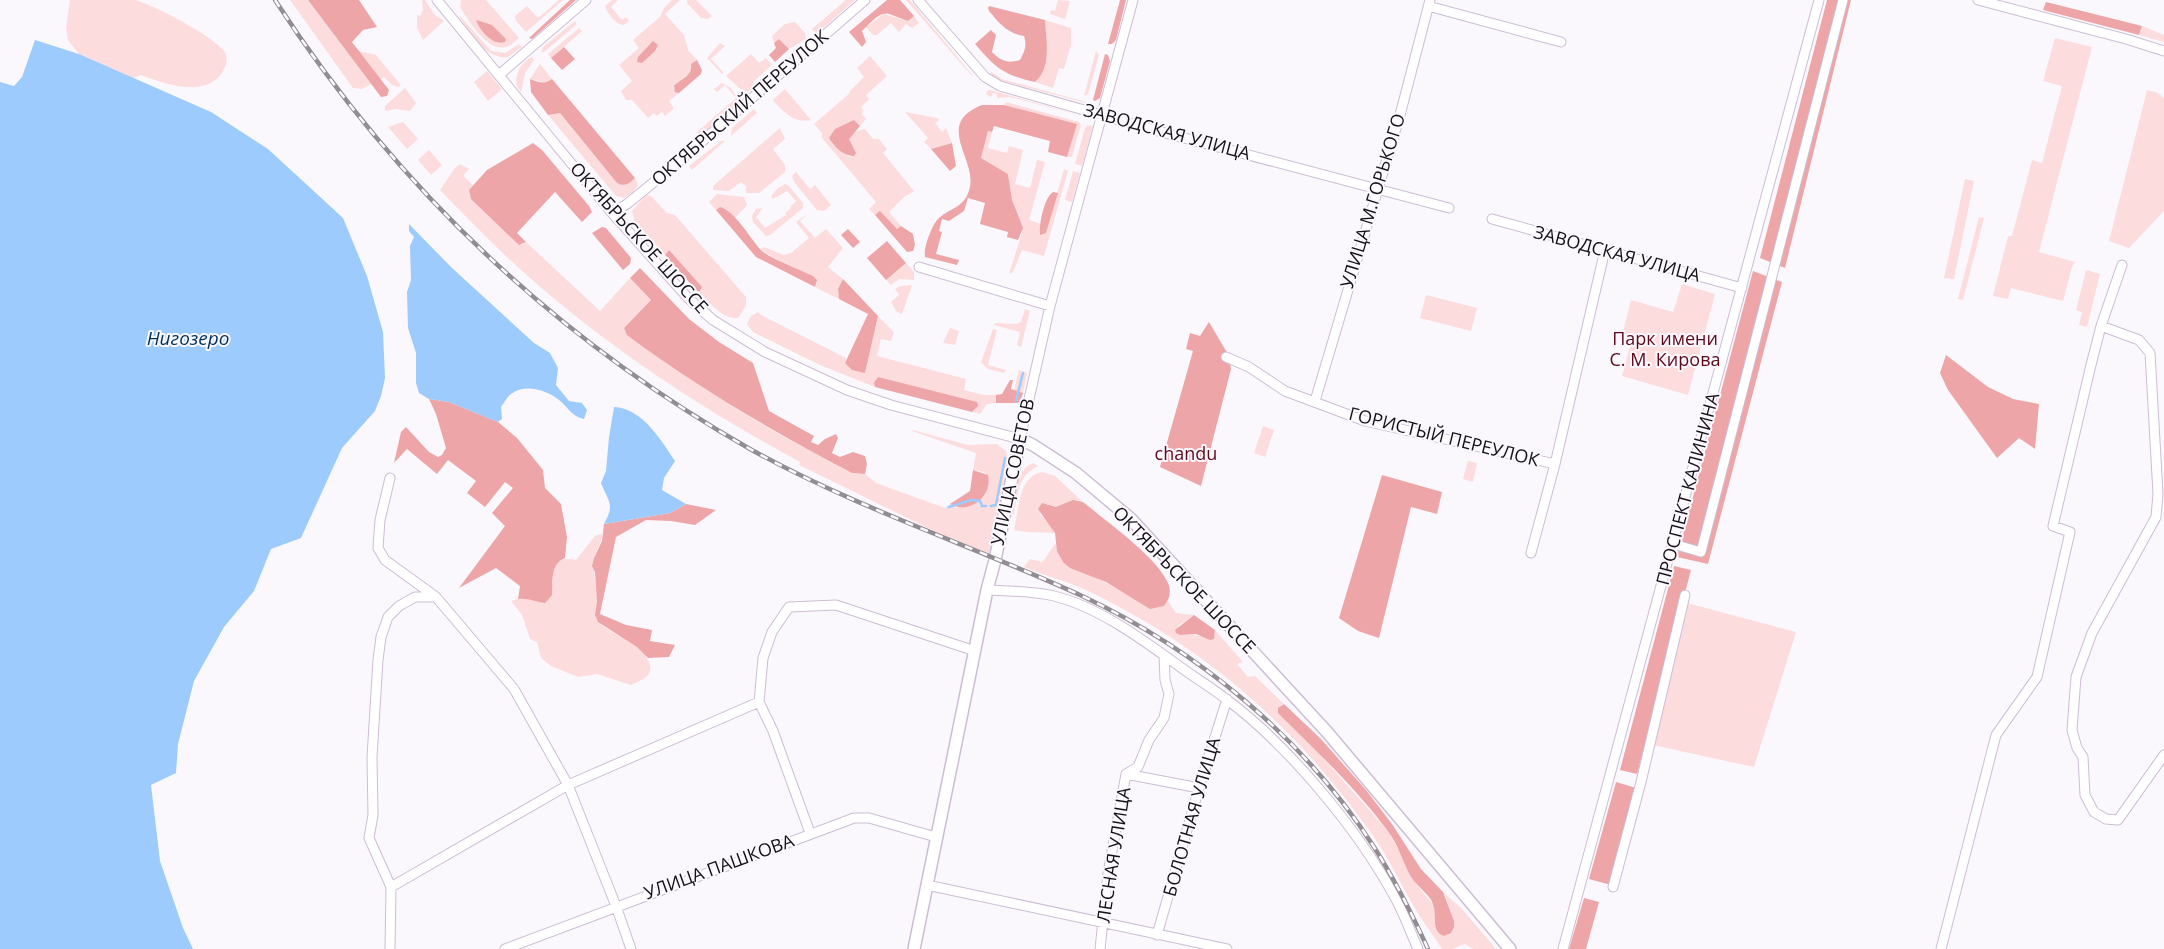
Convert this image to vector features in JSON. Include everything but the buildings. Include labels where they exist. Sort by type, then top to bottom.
[{"type":"main road","name":"УЛИЦА СОВЕТОВ","points":[[914,949],[987,590],[1020,439]]},
{"type":"main road","name":"ОКТЯБРЬСКОЕ ШОССЕ","points":[[1020,439],[1076,473],[1131,519],[1327,732],[1510,949]]},
{"type":"street","name":"ОКТЯБРЬСКОЕ ШОССЕ","points":[[437,0],[612,213],[695,305],[723,327],[756,348],[805,372],[871,399],[1020,439]]},
{"type":"street","points":[[499,76],[586,0]]},
{"type":"street","name":"ОКТЯБРЬСКИЙ ПЕРЕУЛОК","points":[[612,213],[627,204],[676,164],[865,0]]},
{"type":"street","name":"ЗАВОДСКАЯ УЛИЦА","points":[[918,0],[990,81],[1010,89],[1154,130],[1450,208]]},
{"type":"street","name":"УЛИЦА СОВЕТОВ","points":[[1020,439],[1050,306],[1133,0]]},
{"type":"street","name":"ПРОСПЕКТ КАЛИНИНА","points":[[1563,949],[1819,0]]},
{"type":"street","points":[[1673,544],[1701,552],[1843,0]]},
{"type":"street","points":[[1978,0],[2126,39],[2164,51]]},
{"type":"street","points":[[1429,3],[1561,42]]},
{"type":"street","name":"УЛИЦА М.ГОРЬКОГО","points":[[1315,401],[1400,116],[1429,3]]},
{"type":"street","name":"ЗАВОДСКАЯ УЛИЦА","points":[[1492,220],[1742,288]]},
{"type":"street","points":[[1531,553],[1555,464],[1604,250]]},
{"type":"street","points":[[1941,949],[1996,734],[2037,677],[2070,532],[2053,526],[2101,326],[2122,265]]},
{"type":"street","points":[[919,267],[1050,306]]},
{"type":"street","points":[[2101,326],[2139,340],[2150,353],[2158,494],[2156,517],[2092,633],[2076,677],[2072,730],[2077,748],[2083,757],[2086,795],[2094,812],[2106,819],[2118,820],[2164,755]]},
{"type":"street","name":"ГОРИСТЫЙ ПЕРЕУЛОК","points":[[1226,357],[1249,367],[1285,391],[1315,401],[1365,422],[1555,464]]},
{"type":"street","points":[[390,478],[380,520],[378,548],[385,560],[436,596],[514,689],[568,785],[631,949]]},
{"type":"street","points":[[987,590],[1055,596],[1077,604],[1120,626],[1227,699],[1264,731],[1295,763],[1344,821],[1393,894],[1418,949]]},
{"type":"street","points":[[1613,887],[1641,782],[1685,595]]},
{"type":"street","points":[[390,949],[391,887],[369,838],[373,815],[372,757],[381,637],[388,617],[400,606],[415,597],[436,596]]},
{"type":"street","points":[[810,833],[774,731],[760,702],[763,658],[772,632],[789,607],[836,605],[975,651]]},
{"type":"street","name":"ЛЕСНАЯ УЛИЦА","points":[[1100,949],[1108,872],[1126,774],[1138,767],[1149,740],[1164,718],[1170,694],[1165,680],[1164,655]]},
{"type":"street","name":"БОЛОТНАЯ УЛИЦА","points":[[1157,935],[1199,788],[1227,699]]},
{"type":"street","points":[[391,887],[568,785],[760,702]]},
{"type":"street","points":[[1126,774],[1199,788]]},
{"type":"street","name":"УЛИЦА ПАШКОВА","points":[[505,949],[854,818],[870,818],[936,837]]},
{"type":"street","points":[[927,885],[1157,935],[1194,945],[1227,949]]},
{"type":"green space","points":[[70,0],[135,0],[144,3],[208,37],[224,51],[227,60],[225,67],[217,79],[197,87],[174,85],[141,75],[133,78],[79,54],[68,40],[66,28]]},
{"type":"green space","points":[[290,0],[308,0],[371,84],[362,89],[353,88]]},
{"type":"green space","points":[[308,0],[359,0],[377,27],[363,30],[352,42],[389,90],[387,96],[381,97]]},
{"type":"green space","points":[[422,0],[425,0],[434,14],[444,21],[423,40],[417,28],[417,15],[420,16],[423,10]]},
{"type":"green space","points":[[461,0],[486,0],[519,38],[506,47],[492,45],[479,34],[468,20],[460,7]]},
{"type":"green space","points":[[559,0],[563,0],[526,32],[516,21],[515,16],[527,6],[538,18]]},
{"type":"green space","points":[[570,0],[576,0],[532,39],[529,38]]},
{"type":"green space","points":[[612,0],[618,0],[611,7],[622,20],[626,17],[629,21],[624,25],[615,21],[606,9],[605,6]]},
{"type":"green space","points":[[672,0],[680,0],[665,14],[684,35],[688,50],[697,60],[691,64],[690,72],[673,88],[679,93],[669,101],[674,108],[665,116],[662,112],[657,116],[654,113],[648,118],[632,100],[626,100],[621,91],[632,81],[619,65],[639,48],[633,40],[660,17],[664,8]]},
{"type":"green space","points":[[687,0],[696,0],[712,16],[708,19],[701,18],[687,3]]},
{"type":"green space","points":[[846,0],[855,0],[816,34],[812,29]]},
{"type":"green space","points":[[887,0],[900,0],[914,16],[908,21],[889,14],[878,16],[862,31],[866,42],[862,47],[849,32]]},
{"type":"green space","points":[[906,0],[910,0],[973,76],[971,75]]},
{"type":"green space","points":[[1058,0],[1070,1],[1065,19],[1050,14],[1051,10],[1055,11]]},
{"type":"green space","points":[[1120,0],[1126,0],[1116,40],[1112,44],[1108,44]]},
{"type":"green space","points":[[1827,0],[1851,0],[1785,268],[1760,258]]},
{"type":"green space","points":[[2046,2],[2142,26],[2139,35],[2043,10]]},
{"type":"green space","points":[[989,6],[1045,20],[1046,62],[1044,69],[1035,82],[1007,73],[995,65],[975,44],[991,30],[996,35],[992,52],[998,58],[1008,62],[1020,60],[1024,51],[1024,36],[1013,33],[1004,27],[989,11]]},
{"type":"green space","points":[[884,14],[908,21],[914,16],[919,23],[912,28],[906,24],[899,32],[891,23],[877,35],[873,35],[866,27]]},
{"type":"green space","points":[[460,16],[491,51],[505,53],[519,44],[522,47],[508,57],[492,54],[479,44]]},
{"type":"green space","points":[[476,20],[492,25],[506,39],[505,42],[496,42],[488,37]]},
{"type":"green space","points":[[1045,20],[1071,28],[1071,45],[1064,69],[1059,68],[1053,88],[1035,82],[1039,77],[1044,62],[1046,44]]},
{"type":"green space","points":[[575,21],[577,24],[544,52],[541,52],[543,47]]},
{"type":"green space","points":[[795,22],[805,33],[806,39],[789,49],[779,39],[774,43],[772,36],[785,24]]},
{"type":"green space","points":[[2142,26],[2164,35],[2164,42],[2139,35]]},
{"type":"green space","points":[[579,28],[582,31],[551,58],[548,54]]},
{"type":"green space","points":[[2055,38],[2092,47],[2039,252],[2075,262],[2063,301],[2011,288],[2008,299],[1993,296],[2008,236],[2012,236],[2032,160],[2042,163],[2062,86],[2043,81]]},
{"type":"green space","points":[[779,39],[789,49],[775,62],[769,55],[776,48],[774,43]]},
{"type":"green space","points":[[653,41],[658,45],[655,51],[642,63],[637,62],[638,57]]},
{"type":"green space","points":[[720,43],[725,46],[711,59],[724,73],[722,74],[707,58]]},
{"type":"green space","points":[[564,47],[575,59],[562,70],[551,58]]},
{"type":"green space","points":[[358,51],[376,55],[401,85],[398,87],[392,85],[384,77],[381,80]]},
{"type":"green space","points":[[1096,51],[1099,55],[1088,94],[1084,96]]},
{"type":"green space","points":[[751,54],[759,63],[766,58],[772,65],[753,82],[755,86],[748,92],[739,88],[726,76]]},
{"type":"green space","points":[[1105,54],[1108,55],[1110,61],[1100,98],[1095,101],[1093,100]]},
{"type":"green space","points":[[870,56],[887,76],[866,95],[869,99],[861,107],[863,110],[862,114],[866,119],[860,126],[854,120],[832,144],[850,157],[853,149],[849,144],[851,135],[865,129],[873,139],[879,139],[887,149],[883,153],[914,191],[904,197],[889,212],[901,226],[897,230],[880,211],[875,215],[869,209],[876,202],[822,138],[822,133],[814,124],[850,93],[864,77],[857,68]]},
{"type":"green space","points":[[532,57],[534,60],[525,73],[521,92],[516,83],[516,77],[520,67]]},
{"type":"green space","points":[[697,60],[702,70],[701,74],[679,93],[675,92],[674,86],[686,77],[690,72],[691,64]]},
{"type":"green space","points":[[540,64],[552,79],[547,83],[530,79]]},
{"type":"green space","points":[[487,71],[502,89],[488,101],[474,82]]},
{"type":"green space","points":[[990,71],[1002,79],[1086,103],[999,80],[993,77]]},
{"type":"green space","points":[[530,79],[544,82],[552,79],[635,178],[627,184],[617,183],[560,113],[548,115],[531,92]]},
{"type":"green space","points":[[722,83],[731,88],[739,101],[700,136],[697,132],[736,98],[725,85],[717,92],[714,89]]},
{"type":"green space","points":[[405,88],[416,103],[410,111],[396,109],[385,111],[385,106]]},
{"type":"green space","points":[[785,89],[811,120],[799,120],[789,116],[773,100]]},
{"type":"green space","points":[[988,90],[1082,116],[1010,97],[997,98],[997,94],[993,93],[991,97],[986,94]]},
{"type":"green space","points":[[2147,90],[2158,93],[2164,98],[2164,211],[2129,248],[2109,241]]},
{"type":"green space","points":[[1006,102],[1079,122],[1081,125],[1072,157],[1067,157],[1076,124],[1004,105]]},
{"type":"green space","points":[[982,105],[1004,105],[1077,124],[1067,157],[1048,152],[1050,141],[994,126],[992,132],[988,131],[981,158],[1008,174],[1012,200],[1023,228],[1018,240],[1007,237],[1008,232],[980,224],[985,203],[968,198],[964,211],[949,221],[942,219],[939,231],[942,232],[936,254],[959,260],[957,265],[925,257],[928,238],[935,223],[944,214],[962,203],[968,194],[970,176],[959,132],[961,122],[968,113]]},
{"type":"green space","points":[[754,109],[757,113],[731,136],[732,128]]},
{"type":"green space","points":[[905,112],[937,118],[939,120],[935,123],[942,132],[946,128],[952,143],[931,149],[924,142],[928,138]]},
{"type":"green space","points":[[560,113],[617,183],[627,184],[635,178],[638,185],[632,193],[624,198],[616,196],[548,115]]},
{"type":"green space","points":[[854,120],[860,126],[849,139],[856,153],[854,156],[840,150],[829,138],[835,129]]},
{"type":"green space","points":[[403,122],[418,139],[407,149],[388,127]]},
{"type":"green space","points":[[1088,125],[1093,126],[1082,166],[1075,164],[1085,128]]},
{"type":"green space","points":[[780,128],[785,139],[773,149],[785,165],[785,172],[759,193],[746,193],[746,186],[741,182],[729,191],[713,190],[713,186]]},
{"type":"green space","points":[[988,131],[992,132],[988,148],[1007,153],[1009,146],[1023,150],[1015,184],[1030,188],[1037,160],[1045,162],[1029,220],[1041,224],[1040,230],[1046,233],[1064,169],[1068,171],[1044,256],[1022,250],[1013,272],[1009,274],[1022,233],[1012,200],[1008,174],[981,158]]},
{"type":"green space","points":[[721,141],[725,141],[692,170],[689,166]]},
{"type":"green space","points":[[533,143],[542,150],[592,212],[582,222],[555,192],[517,233],[526,242],[519,245],[471,199],[469,190],[487,170]]},
{"type":"green space","points":[[952,143],[956,166],[950,171],[931,149]]},
{"type":"green space","points":[[429,150],[442,165],[431,175],[418,160]]},
{"type":"green space","points":[[460,164],[469,169],[463,176],[473,185],[469,190],[522,245],[526,242],[600,311],[630,278],[651,300],[624,328],[735,408],[852,473],[865,474],[876,483],[945,508],[950,504],[956,508],[984,496],[989,478],[984,472],[973,470],[976,453],[912,431],[968,445],[997,444],[1006,451],[1008,459],[989,554],[934,531],[799,465],[800,462],[660,378],[593,330],[530,278],[495,246],[440,190],[455,168]]},
{"type":"green space","points":[[1073,171],[1080,173],[1072,202],[1065,200]]},
{"type":"green space","points":[[796,172],[810,189],[815,185],[831,205],[824,211],[817,210],[794,182],[792,176]]},
{"type":"green space","points":[[1965,179],[1974,181],[1954,279],[1944,278]]},
{"type":"green space","points":[[785,184],[789,186],[803,203],[803,208],[770,235],[766,236],[753,222],[752,216],[756,209],[763,208],[756,217],[765,228],[786,215],[785,213],[796,201],[787,191],[773,199],[771,196],[778,188]]},
{"type":"green space","points":[[1053,192],[1058,193],[1046,233],[1040,235],[1043,212],[1047,200]]},
{"type":"green space","points":[[717,194],[744,197],[747,205],[735,218],[724,208],[720,207],[716,210],[709,202]]},
{"type":"green space","points":[[646,195],[651,196],[667,213],[675,215],[746,297],[746,306],[738,318],[729,317],[710,303],[700,293],[669,250],[665,255],[634,220],[632,211]]},
{"type":"green space","points":[[720,207],[731,213],[764,252],[813,276],[817,280],[815,287],[756,257],[716,210]]},
{"type":"green space","points":[[880,211],[897,229],[901,226],[913,234],[915,245],[913,251],[907,252],[875,215]]},
{"type":"green space","points":[[808,214],[800,221],[815,238],[826,229],[843,248],[828,267],[843,279],[838,289],[839,299],[815,287],[817,283],[761,250],[764,247],[784,255],[791,253],[809,238],[796,222]]},
{"type":"green space","points":[[1979,217],[1984,218],[1963,300],[1958,299]]},
{"type":"green space","points":[[602,227],[606,228],[631,258],[630,264],[623,270],[592,233]]},
{"type":"green space","points":[[848,229],[860,242],[853,248],[841,235]]},
{"type":"green space","points":[[887,241],[906,263],[886,280],[867,258]]},
{"type":"green space","points":[[669,250],[702,287],[700,291],[697,291],[665,255]]},
{"type":"green space","points":[[906,263],[914,272],[914,280],[899,279],[891,285],[886,280]]},
{"type":"green space","points":[[640,268],[689,319],[719,342],[753,363],[769,411],[814,436],[811,442],[818,445],[836,434],[838,438],[832,453],[840,457],[853,452],[865,456],[867,464],[865,474],[852,473],[794,442],[709,391],[627,335],[624,328],[651,300],[630,278]]},
{"type":"green space","points":[[2086,270],[2100,274],[2087,327],[2079,325],[2082,312],[2076,310]]},
{"type":"green space","points":[[1753,271],[1782,282],[1708,564],[1677,557]]},
{"type":"green space","points":[[843,279],[878,316],[865,373],[852,370],[845,363],[868,314],[839,299],[838,289]]},
{"type":"green space","name":"Парк имени С. М. Кирова","points":[[1682,284],[1715,294],[1688,395],[1622,376],[1630,346],[1623,332],[1631,300],[1673,312]]},
{"type":"green space","points":[[912,285],[902,314],[896,311],[891,302],[899,295],[895,289],[900,286]]},
{"type":"green space","points":[[1426,295],[1477,308],[1471,331],[1420,318]]},
{"type":"green space","points":[[1025,309],[1030,311],[1021,347],[1017,345],[1020,332],[994,325],[995,323],[1017,324],[1021,322]]},
{"type":"green space","points":[[758,312],[846,358],[845,363],[865,373],[878,316],[894,332],[891,341],[881,339],[877,356],[966,379],[964,390],[984,395],[996,395],[996,403],[987,404],[980,414],[972,412],[976,409],[874,383],[875,387],[820,365],[753,332],[747,324],[751,316]]},
{"type":"green space","name":"chandu","points":[[1209,322],[1229,356],[1231,369],[1201,486],[1160,467],[1193,351],[1186,349],[1190,333],[1200,336]]},
{"type":"green space","points":[[950,328],[959,331],[955,345],[943,343]]},
{"type":"green space","points":[[993,329],[997,330],[988,365],[1006,370],[1004,373],[988,369],[981,362]]},
{"type":"green space","points":[[1946,355],[1988,387],[2013,399],[2039,404],[2035,449],[2019,438],[1997,458],[1948,390],[1940,373]]},
{"type":"green space","points":[[1019,370],[1027,373],[1023,393],[1014,391]]},
{"type":"green space","points":[[878,377],[977,402],[978,406],[972,412],[875,387],[874,383]]},
{"type":"green space","points":[[1010,380],[1013,380],[1011,389],[1023,393],[1020,403],[996,403],[996,395],[1002,394]]},
{"type":"green space","points":[[429,399],[449,402],[498,422],[517,438],[543,470],[545,488],[561,504],[567,537],[565,558],[557,564],[553,579],[552,595],[545,603],[518,599],[520,586],[496,568],[459,588],[505,526],[492,513],[513,488],[505,482],[485,507],[467,493],[476,481],[448,460],[437,474],[407,449],[394,463],[401,432],[406,427],[429,452],[438,457],[442,455],[446,448],[436,414]]},
{"type":"green space","points":[[1263,426],[1274,430],[1265,457],[1254,453]]},
{"type":"green space","points":[[1468,461],[1477,463],[1473,482],[1463,479]]},
{"type":"green space","points":[[1033,463],[1038,466],[1031,470],[1022,480],[1014,514],[1012,514],[1019,478],[1027,467]]},
{"type":"green space","points":[[973,470],[988,475],[989,483],[983,496],[978,502],[965,507],[957,507],[950,504],[970,491]]},
{"type":"green space","points":[[1042,472],[1055,476],[1083,502],[1078,500],[1056,507],[1047,504],[1040,514],[1055,533],[1014,530],[1024,487],[1034,475]]},
{"type":"green space","points":[[1382,475],[1442,492],[1437,514],[1411,507],[1379,638],[1358,631],[1339,618]]},
{"type":"green space","points":[[1073,500],[1083,502],[1129,539],[1161,571],[1170,591],[1164,606],[1150,609],[1106,582],[1070,568],[1063,562],[1057,551],[1055,533],[1038,509],[1042,503],[1056,507]]},
{"type":"green space","points":[[686,504],[716,510],[695,525],[671,521],[646,520],[616,537],[600,614],[626,625],[652,630],[650,641],[675,645],[669,657],[648,658],[637,647],[598,622],[595,615],[597,602],[595,572],[592,566],[602,541],[604,524],[670,513]]},
{"type":"green space","points":[[602,534],[594,559],[597,597],[596,618],[606,628],[640,649],[650,665],[648,676],[631,685],[597,674],[578,677],[551,666],[541,658],[537,642],[530,639],[522,615],[511,601],[524,598],[537,602],[553,583],[557,563],[565,559],[576,560],[595,536]]},
{"type":"green space","points":[[1057,543],[1057,551],[1078,571],[1093,576],[1123,592],[1164,606],[1168,601],[1176,613],[1194,615],[1178,626],[1180,635],[1210,636],[1215,635],[1215,630],[1243,662],[1237,664],[1248,677],[1255,676],[1284,704],[1281,705],[1323,758],[1388,831],[1402,855],[1412,879],[1435,907],[1444,936],[1453,929],[1453,920],[1443,892],[1462,909],[1496,949],[1473,949],[1465,944],[1452,949],[1442,949],[1419,915],[1378,843],[1342,794],[1312,758],[1245,693],[1209,664],[1131,613],[1080,587],[1024,567],[1030,559],[1042,562]]},
{"type":"green space","points":[[1674,566],[1691,570],[1637,774],[1620,770]]},
{"type":"green space","points":[[1687,603],[1796,632],[1754,767],[1648,744]]},
{"type":"green space","points":[[1194,615],[1215,630],[1214,639],[1210,640],[1196,634],[1180,635],[1176,633],[1175,630]]},
{"type":"green space","points":[[1284,704],[1321,739],[1366,790],[1392,824],[1421,869],[1443,892],[1454,921],[1451,933],[1444,936],[1439,933],[1435,925],[1434,909],[1429,897],[1413,880],[1395,842],[1375,814],[1335,770],[1278,713],[1278,708]]},
{"type":"green space","points":[[1616,782],[1636,788],[1611,885],[1589,879]]},
{"type":"green space","points":[[1584,898],[1599,902],[1586,949],[1569,949]]},
{"type":"water","name":"Нигозеро","points":[[35,40],[79,54],[211,112],[268,149],[343,218],[367,276],[383,332],[385,378],[375,411],[342,448],[301,538],[271,549],[254,591],[224,627],[194,681],[178,744],[176,773],[151,785],[160,861],[183,928],[193,949],[0,949],[0,82],[14,86],[22,77]]},
{"type":"water","points":[[409,224],[451,267],[534,343],[550,353],[558,368],[556,385],[569,401],[582,403],[587,410],[584,419],[573,414],[554,396],[536,389],[523,389],[510,395],[501,407],[502,419],[498,422],[449,402],[429,399],[419,393],[416,383],[416,353],[408,328],[407,292],[411,280],[410,246],[414,237],[409,231]]},
{"type":"water","points":[[614,407],[633,413],[642,419],[657,435],[675,461],[664,478],[662,490],[686,504],[670,513],[604,524],[610,504],[601,483],[606,471]]},
{"type":"waterway","points":[[1016,401],[1023,373]]},
{"type":"waterway","points":[[991,506],[996,505],[1005,458]]},
{"type":"waterway","points":[[949,507],[971,500],[980,501],[982,506],[986,506]]},
{"type":"railway","points":[[275,0],[322,69],[373,134],[427,195],[485,253],[546,308],[611,358],[679,406],[750,449],[790,470],[872,508],[1080,595],[1124,617],[1166,642],[1206,670],[1245,701],[1315,769],[1346,807],[1389,872],[1428,949]]}]
